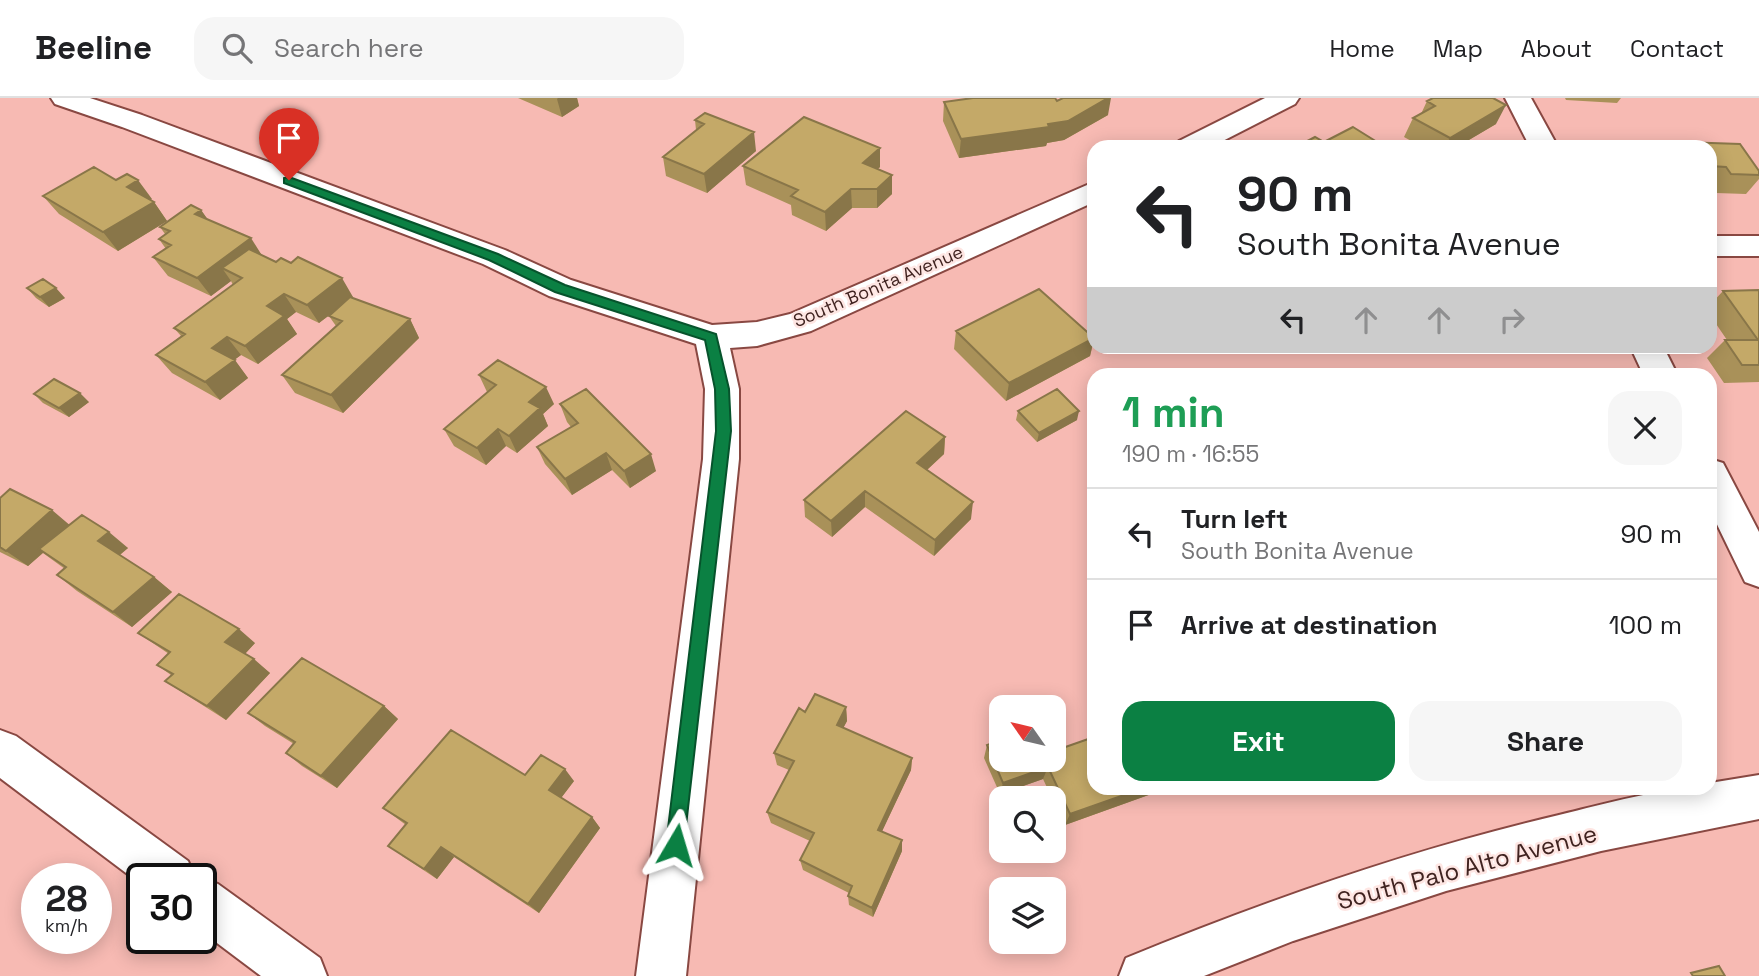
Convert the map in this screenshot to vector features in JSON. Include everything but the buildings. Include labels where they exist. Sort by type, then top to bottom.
[{"type":"street","name":"South Bonita Avenue","points":[[64,98],[494,257],[560,288],[711,337],[757,334],[799,323],[1087,194]]},
{"type":"street","points":[[1203,140],[1286,98]]},
{"type":"street","points":[[1518,98],[1540,140]]},
{"type":"street","points":[[1717,246],[1759,246]]},
{"type":"street","points":[[661,976],[721,460],[722,389],[711,337]]},
{"type":"street","points":[[1717,487],[1759,570]]},
{"type":"street","points":[[0,751],[151,863]]},
{"type":"street","name":"South Palo Alto Avenue","points":[[1144,976],[1228,942],[1395,882],[1535,844],[1759,797]]},
{"type":"street","points":[[217,913],[302,976]]},
{"type":"route","points":[[289,180],[494,257],[560,288],[711,337],[722,389],[723,431],[676,845]]}]
